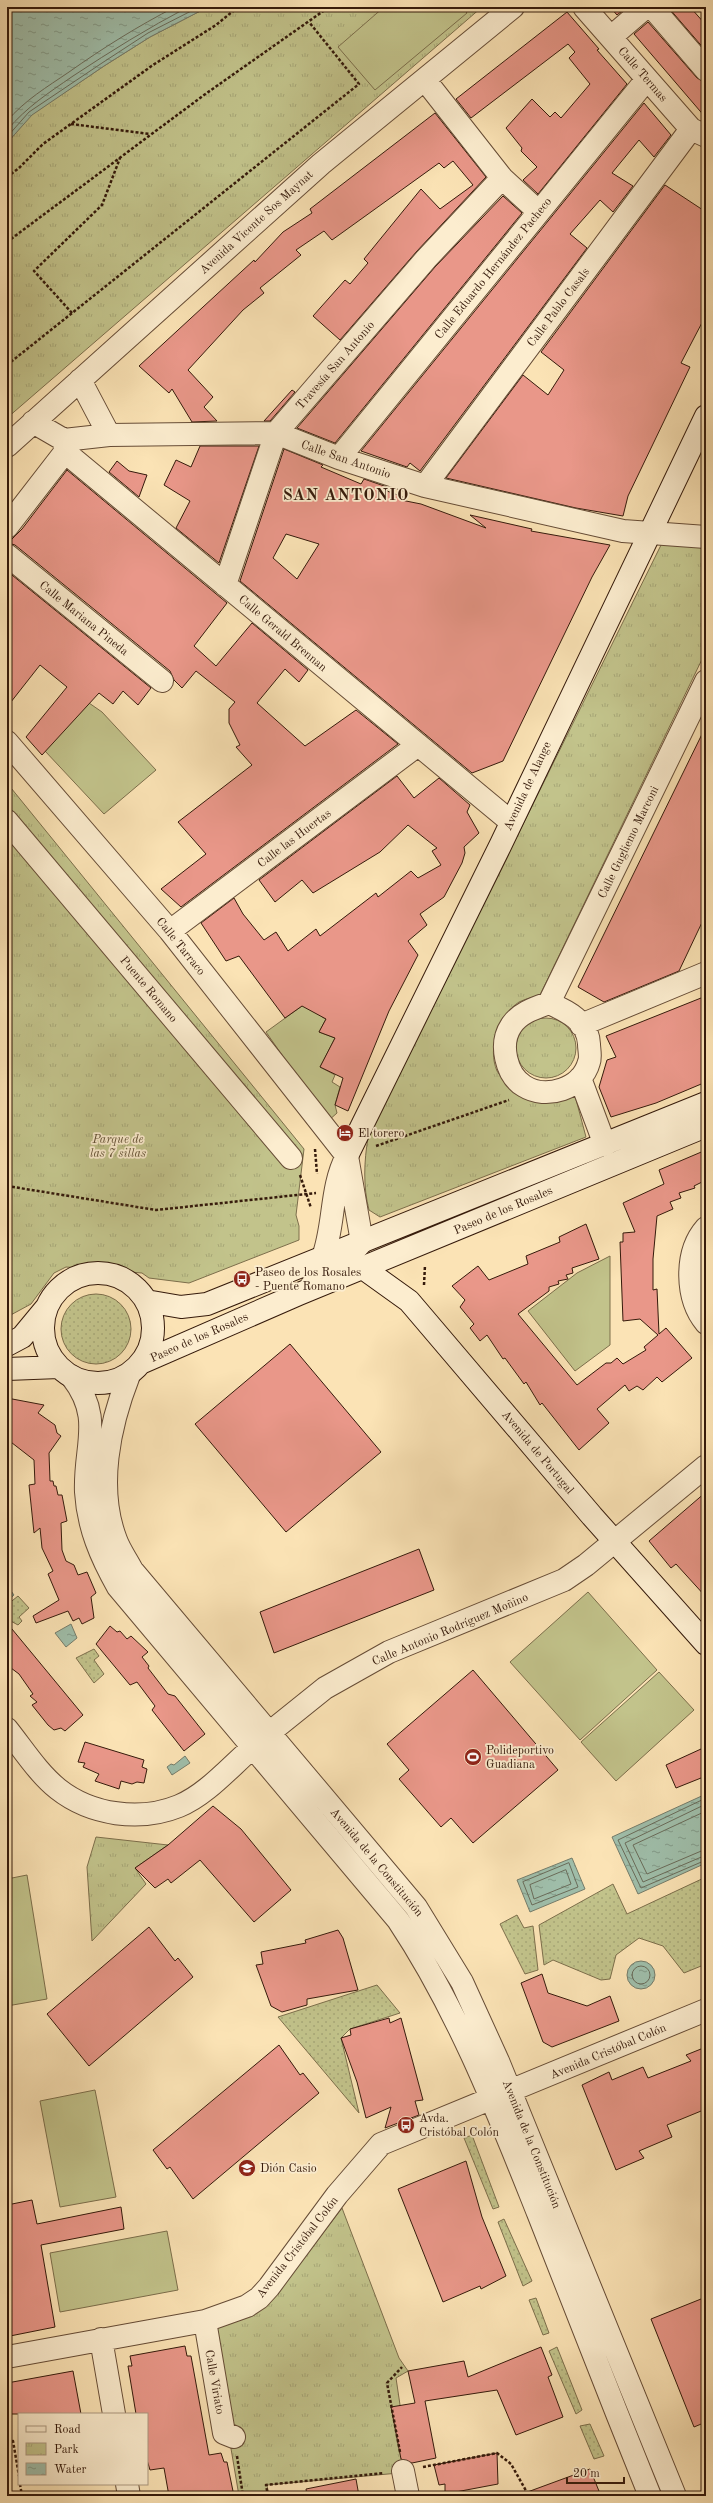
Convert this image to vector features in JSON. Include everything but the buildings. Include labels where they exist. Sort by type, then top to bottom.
[{"type":"street","name":"Avenida Vicente Sos Maynat","points":[[7,446],[321,164],[513,7]]},
{"type":"street","name":"Calle Termas","points":[[584,7],[647,79],[699,132]]},
{"type":"street","points":[[610,37],[646,7]]},
{"type":"street","points":[[652,7],[706,70]]},
{"type":"street","name":"Calle Eduardo Hernández Pacheco","points":[[339,458],[647,79]]},
{"type":"street","points":[[425,80],[502,178],[539,212]]},
{"type":"street","name":"Calle Pablo Casals","points":[[426,486],[699,132]]},
{"type":"street","name":"Travesía San Antonio","points":[[225,585],[276,433],[434,250],[502,178]]},
{"type":"street","points":[[80,380],[109,435]]},
{"type":"street","name":"Avenida de Alange","points":[[323,1257],[328,1244],[334,1192],[347,1156],[706,416]]},
{"type":"street","name":"Calle Gerald Brennan","points":[[33,422],[64,446],[225,585],[510,821]]},
{"type":"street","name":"Calle San Antonio","points":[[64,446],[109,435],[276,433],[339,458],[426,486],[623,531],[649,531],[706,537]]},
{"type":"street","points":[[7,527],[64,446]]},
{"type":"street","name":"Calle Mariana Pineda","points":[[7,555],[162,682]]},
{"type":"street","name":"Calle Gugliemo Marconi","points":[[549,1003],[706,681]]},
{"type":"street","name":"Calle Tarraco","points":[[7,742],[170,932],[347,1156]]},
{"type":"street","name":"Calle las Huertas","points":[[170,932],[418,745]]},
{"type":"street","name":"Puente Romano","points":[[7,821],[291,1158]]},
{"type":"street","points":[[581,1025],[706,973]]},
{"type":"street","points":[[549,1003],[574,1014],[581,1025],[589,1035],[589,1062],[580,1078],[563,1090],[544,1093],[524,1086],[509,1070],[504,1045],[510,1026],[529,1010],[549,1003]]},
{"type":"street","points":[[580,1078],[605,1145]]},
{"type":"street","name":"Paseo de los Rosales","points":[[146,1301],[181,1307],[207,1304],[605,1145],[706,1103]]},
{"type":"street","name":"Paseo de los Rosales","points":[[136,1368],[299,1294],[706,1126]]},
{"type":"street","points":[[347,1156],[362,1242]]},
{"type":"street","points":[[706,1228],[698,1243],[690,1276],[691,1293],[696,1308],[706,1323]]},
{"type":"street","name":"Paseo de los Rosales","points":[[299,1294],[344,1261],[362,1242]]},
{"type":"street","name":"Avenida de Portugal","points":[[363,1268],[409,1301],[615,1542],[706,1644]]},
{"type":"street","points":[[7,1345],[22,1337],[47,1307],[56,1292],[71,1280],[89,1273],[108,1273],[125,1280],[136,1288],[146,1301],[153,1318],[154,1330],[150,1349],[136,1368],[106,1384],[90,1383],[65,1372],[7,1369]]},
{"type":"street","points":[[47,1307],[43,1326],[43,1339],[65,1372]]},
{"type":"street","name":"Avenida de la Constitución","points":[[136,1368],[118,1402],[108,1450],[106,1496],[116,1541],[132,1570],[269,1734],[416,1906],[462,1982],[501,2095],[650,2496]]},
{"type":"street","name":"Avenida de la Constitución","points":[[65,1372],[84,1392],[89,1407],[91,1420],[86,1491],[93,1532],[99,1552],[118,1587],[398,1920],[501,2095],[675,2496]]},
{"type":"street","name":"Calle Antonio Rodríguez Moñino","points":[[269,1734],[325,1688],[389,1652],[564,1580],[615,1542],[706,1466]]},
{"type":"street","points":[[7,1729],[58,1789],[79,1802],[97,1809],[129,1815],[155,1813],[180,1806],[201,1792],[252,1748]]},
{"type":"street","name":"Avenida Cristóbal Colón","points":[[7,2357],[205,2321],[234,2312],[259,2298],[337,2195],[381,2144],[706,2010]]},
{"type":"street","name":"Calle Viriato","points":[[205,2321],[224,2433],[234,2437]]},
{"type":"street","points":[[101,2339],[114,2413]]},
{"type":"street","points":[[403,2471],[408,2496]]},
{"type":"street","points":[[127,2485],[129,2496]]},
{"type":"path","points":[[7,177],[19,168],[43,144],[154,65],[216,25],[238,7]]},
{"type":"path","points":[[7,242],[151,134],[330,7]]},
{"type":"path","points":[[7,365],[359,84],[309,22]]},
{"type":"path","points":[[71,124],[151,134]]},
{"type":"path","points":[[72,313],[34,271],[102,205],[120,157]]},
{"type":"path","points":[[347,1156],[510,1100]]},
{"type":"path","points":[[315,1146],[317,1179]]},
{"type":"path","points":[[7,1186],[156,1210],[308,1194],[312,1215]]},
{"type":"path","points":[[317,1186],[317,1193]]},
{"type":"path","points":[[424,1288],[424,1276],[427,1261]]},
{"type":"path","points":[[402,2367],[387,2383],[403,2471]]},
{"type":"path","points":[[234,2437],[243,2496]]},
{"type":"path","points":[[7,2442],[13,2441],[18,2470]]},
{"type":"path","points":[[20,2485],[22,2496]]},
{"type":"path","points":[[266,2485],[268,2496]]},
{"type":"green space","points":[[208,7],[482,7],[7,418],[7,143],[31,115],[150,37]]},
{"type":"green space","points":[[384,7],[462,7],[467,13],[375,90],[338,47]]},
{"type":"green space","points":[[663,541],[706,548],[706,651],[540,995],[521,1001],[512,1008],[501,1023],[494,1042],[494,1062],[497,1071],[507,1083],[574,1092],[586,1137],[380,1217],[369,1210],[367,1201],[365,1174],[368,1138]]},
{"type":"green space","points":[[89,703],[102,712],[156,770],[104,814],[45,751]]},
{"type":"green space","name":"Parque de las 7 sillas","points":[[7,783],[304,1149],[296,1215],[299,1226],[299,1240],[189,1283],[149,1278],[142,1273],[66,1267],[54,1273],[31,1304],[7,1317]]},
{"type":"green space","points":[[346,974],[322,1017],[326,1019],[319,1032],[335,1038],[320,1067],[335,1075],[332,1082],[340,1087],[335,1105],[337,1113],[328,1121],[266,1032]]},
{"type":"green space","points":[[546,1018],[563,1023],[571,1031],[576,1048],[571,1065],[563,1073],[546,1078],[529,1073],[521,1065],[516,1048],[521,1031],[529,1023]]},
{"type":"green space","points":[[706,1249],[706,1307],[700,1270]]},
{"type":"green space","points":[[610,1256],[610,1345],[575,1371],[528,1311],[577,1273]]},
{"type":"green space","points":[[96,1294],[109,1297],[121,1304],[128,1316],[131,1329],[128,1342],[121,1354],[109,1361],[96,1364],[83,1361],[71,1354],[64,1342],[61,1329],[64,1316],[71,1304],[83,1297]]},
{"type":"green space","points":[[588,1592],[657,1670],[580,1740],[510,1662]]},
{"type":"green space","points":[[18,1596],[29,1608],[19,1617],[22,1621],[18,1625],[7,1619],[7,1605]]},
{"type":"green space","points":[[94,1649],[99,1656],[94,1660],[104,1674],[94,1683],[76,1658]]},
{"type":"green space","points":[[659,1672],[694,1710],[616,1781],[581,1742]]},
{"type":"green space","points":[[96,1837],[168,1845],[135,1868],[146,1884],[92,1941],[87,1867]]},
{"type":"green space","points":[[27,1875],[47,1999],[7,2006],[7,1879]]},
{"type":"green space","points":[[706,1877],[706,1964],[684,1973],[663,1946],[639,1938],[616,1955],[610,1979],[601,1980],[553,1960],[544,1965],[539,1925],[613,1884],[627,1914]]},
{"type":"green space","points":[[517,1915],[524,1928],[533,1926],[538,1970],[525,1974],[500,1924]]},
{"type":"green space","points":[[377,1985],[400,2013],[350,2029],[341,2038],[359,2113],[278,2017]]},
{"type":"green space","points":[[95,2090],[116,2197],[60,2207],[40,2101]]},
{"type":"green space","points":[[472,2135],[499,2207],[493,2209],[464,2138]]},
{"type":"green space","points":[[342,2208],[399,2358],[408,2371],[396,2378],[410,2472],[267,2485],[269,2496],[239,2496],[210,2324],[273,2299]]},
{"type":"green space","points":[[504,2219],[532,2281],[523,2286],[498,2222]]},
{"type":"green space","points":[[167,2231],[178,2290],[60,2312],[50,2253]]},
{"type":"green space","points":[[536,2298],[549,2333],[543,2335],[529,2300]]},
{"type":"green space","points":[[557,2347],[582,2410],[576,2414],[549,2351]]},
{"type":"green space","points":[[590,2424],[604,2456],[594,2459],[580,2426]]},
{"type":"water","points":[[7,7],[208,7],[150,37],[104,66],[32,115],[7,143]]},
{"type":"water","points":[[8,1587],[14,1595],[7,1601],[7,1588]]},
{"type":"water","points":[[71,1624],[77,1638],[66,1647],[55,1633]]},
{"type":"water","points":[[185,1756],[190,1763],[172,1775],[167,1767],[171,1764],[174,1765]]},
{"type":"water","points":[[706,1794],[706,1863],[638,1894],[612,1837]]},
{"type":"water","points":[[572,1858],[585,1889],[530,1912],[517,1880]]},
{"type":"water","points":[[641,1961],[651,1965],[655,1975],[651,1985],[641,1989],[631,1985],[627,1975],[631,1965]]},
{"type":"place","name":"El torero","points":[[345,1133]]},
{"type":"place","name":"Paseo de los Rosales - Puente Romano","points":[[242,1279]]},
{"type":"place","name":"Polideportivo Guadiana","points":[[473,1757]]},
{"type":"place","name":"Avda. Cristóbal Colón","points":[[406,2125]]},
{"type":"place","name":"Dión Casio","points":[[247,2168]]},
{"type":"district","name":"SAN ANTONIO","points":[[346,494]]}]
